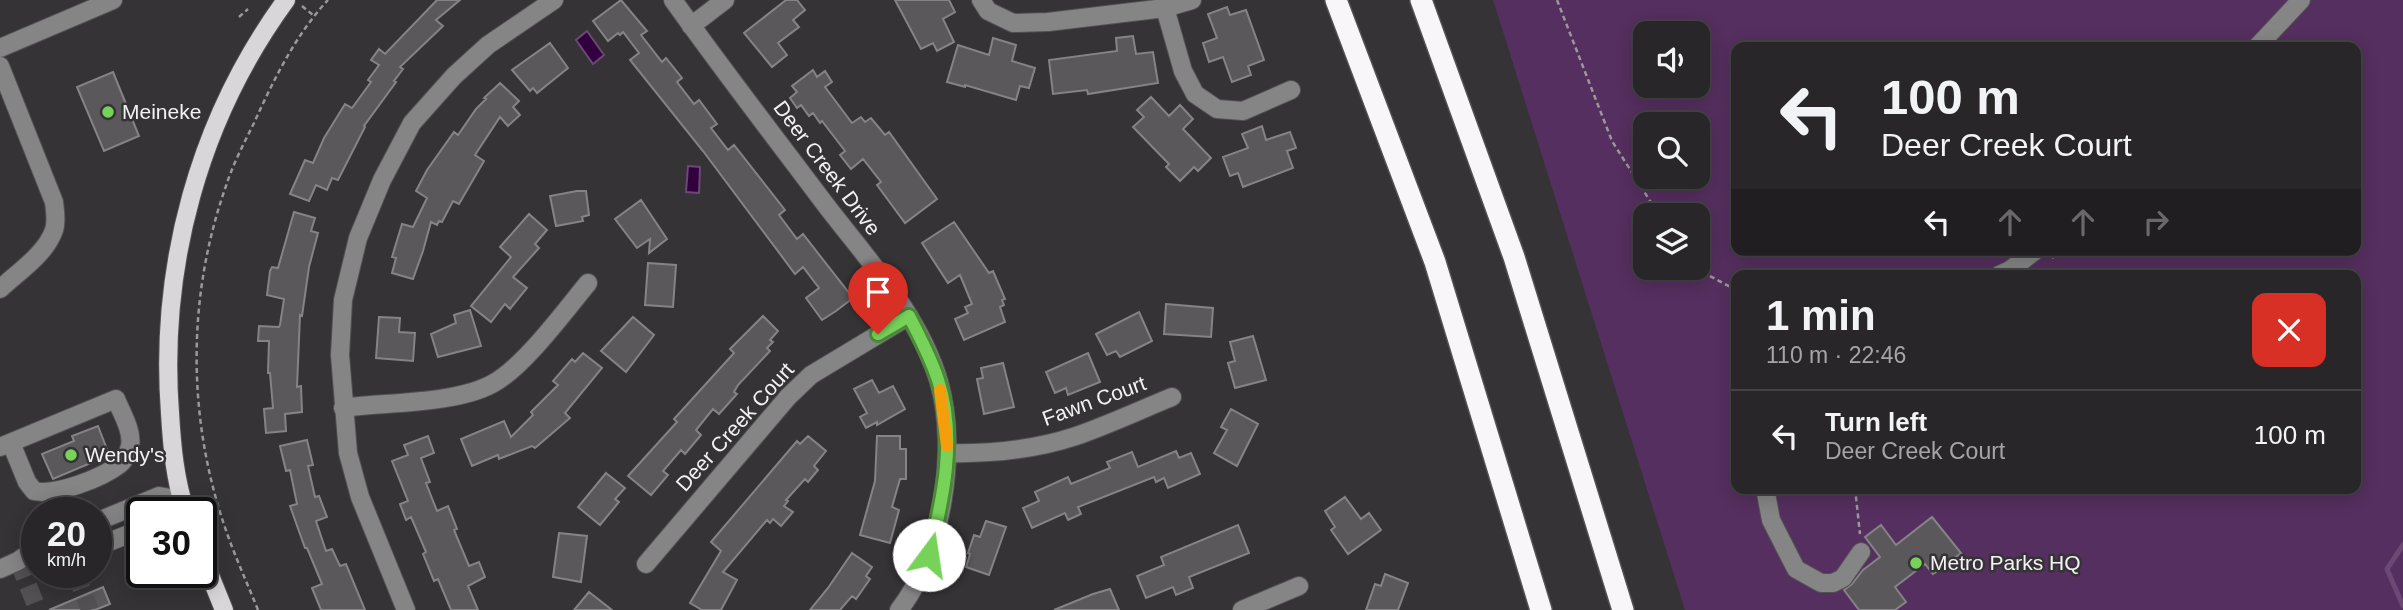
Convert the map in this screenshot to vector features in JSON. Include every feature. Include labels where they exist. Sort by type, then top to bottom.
[{"type":"highway","points":[[1336,0],[1435,262],[1541,610]]},
{"type":"highway","points":[[1422,0],[1514,257],[1623,610]]},
{"type":"main road","points":[[178,497],[172,450],[167,348],[177,248],[201,162],[216,122],[236,80],[280,2]]},
{"type":"main road","points":[[215,588],[224,610]]},
{"type":"street","points":[[0,48],[113,0]]},
{"type":"street","points":[[406,610],[360,498],[348,453],[340,355],[343,300],[358,238],[382,180],[412,123],[454,76],[488,45],[554,0]]},
{"type":"street","name":"Deer Creek Drive","points":[[673,0],[909,316],[939,382],[947,453],[940,509],[929,555],[899,610]]},
{"type":"street","points":[[691,26],[725,0]]},
{"type":"street","points":[[981,0],[988,11],[1013,23],[1048,22],[1165,8],[1192,0]]},
{"type":"street","points":[[2262,42],[2301,0]]},
{"type":"street","points":[[1165,8],[1183,71],[1195,94],[1217,109],[1243,111],[1291,90]]},
{"type":"street","points":[[0,66],[54,202],[56,220],[54,232],[41,251],[0,289]]},
{"type":"street","points":[[2010,270],[2028,256]]},
{"type":"street","points":[[343,408],[460,396],[493,384],[520,362],[588,283]]},
{"type":"street","name":"Deer Creek Court","points":[[646,564],[788,397],[811,375],[909,316]]},
{"type":"street","name":"Fawn Court","points":[[947,453],[985,454],[1028,448],[1075,436],[1172,397]]},
{"type":"street","points":[[116,399],[129,431],[131,445],[122,463],[107,472],[59,491],[43,493],[34,491],[27,482],[6,445],[116,399]]},
{"type":"street","points":[[1767,494],[1771,520],[1796,569],[1821,583],[1833,583],[1843,578],[1861,552]]},
{"type":"street","points":[[0,569],[21,559]]},
{"type":"street","points":[[1242,610],[1299,586]]},
{"type":"path","points":[[258,610],[227,534],[207,457],[195,373],[196,336],[208,249],[225,188],[262,105],[313,16],[328,0]]},
{"type":"path","points":[[1557,0],[1612,141],[1651,203]]},
{"type":"path","points":[[239,17],[248,9]]},
{"type":"path","points":[[309,12],[313,16]]},
{"type":"path","points":[[1710,276],[1731,287]]},
{"type":"path","points":[[1856,494],[1861,552]]},
{"type":"shaded area","points":[[1493,0],[2403,0],[2403,610],[1685,610]]},
{"type":"shaded area","points":[[587,31],[604,55],[593,64],[576,40]]},
{"type":"shaded area","points":[[688,166],[700,167],[699,193],[686,192]]},
{"type":"building","points":[[437,0],[460,0],[436,20],[443,26],[400,67],[403,69],[394,81],[396,82],[364,126],[338,180],[332,178],[327,190],[316,185],[309,201],[290,194],[305,160],[313,163],[324,138],[345,104],[352,108],[371,82],[368,80],[379,65],[371,60],[379,49],[385,54]]},
{"type":"building","points":[[621,0],[647,31],[641,35],[662,62],[666,58],[682,78],[677,82],[694,104],[699,100],[717,124],[711,128],[728,150],[734,145],[785,210],[779,215],[797,239],[803,234],[853,298],[836,311],[822,320],[806,298],[819,288],[803,267],[795,274],[703,151],[630,60],[639,53],[623,32],[608,41],[593,21]]},
{"type":"building","points":[[786,0],[797,0],[805,10],[793,20],[799,27],[778,43],[787,55],[772,67],[744,33]]},
{"type":"building","points":[[895,0],[949,0],[955,12],[943,19],[954,42],[937,51],[933,43],[921,49]]},
{"type":"building","points":[[1227,7],[1230,15],[1246,10],[1264,60],[1248,66],[1251,75],[1232,82],[1223,57],[1209,62],[1203,43],[1217,38],[1208,14]]},
{"type":"building","points":[[1133,36],[1136,54],[1153,52],[1158,83],[1088,94],[1087,90],[1053,94],[1049,60],[1117,51],[1116,38]]},
{"type":"building","points":[[993,38],[1016,45],[1012,61],[1035,68],[1029,88],[1020,86],[1016,100],[947,82],[958,45],[989,55]]},
{"type":"building","points":[[550,43],[568,68],[537,93],[533,88],[530,91],[512,70]]},
{"type":"building","points":[[813,70],[817,77],[825,71],[832,82],[825,87],[852,123],[861,117],[865,122],[871,118],[885,135],[889,132],[937,199],[905,223],[877,185],[881,182],[863,159],[851,169],[840,155],[845,151],[822,121],[820,123],[813,113],[809,116],[801,105],[797,108],[790,98],[797,92],[792,86]]},
{"type":"building","name":"Meineke","points":[[113,72],[139,136],[104,151],[77,87]]},
{"type":"building","points":[[500,83],[519,101],[513,107],[520,115],[508,126],[500,117],[475,155],[484,161],[459,204],[453,201],[442,222],[439,221],[437,225],[431,222],[413,279],[392,273],[396,258],[392,257],[402,224],[413,227],[427,198],[416,191],[427,170],[454,132],[458,135],[486,99],[484,98]]},
{"type":"building","points":[[1151,97],[1169,116],[1180,105],[1193,119],[1183,129],[1211,158],[1198,171],[1194,167],[1180,181],[1166,167],[1169,164],[1133,127],[1144,117],[1137,110]]},
{"type":"building","points":[[1262,126],[1266,140],[1290,132],[1296,148],[1287,151],[1293,168],[1243,187],[1238,173],[1230,176],[1223,157],[1248,148],[1242,134]]},
{"type":"building","points":[[586,191],[589,215],[582,217],[583,221],[556,226],[550,196]]},
{"type":"building","points":[[641,200],[667,239],[649,253],[650,239],[637,248],[615,219]]},
{"type":"building","points":[[294,212],[315,218],[311,231],[318,233],[309,267],[302,316],[300,315],[297,387],[301,386],[302,412],[285,414],[286,431],[266,433],[264,409],[273,408],[268,373],[269,341],[258,341],[259,326],[280,325],[284,299],[267,295],[270,271],[272,267],[278,268]]},
{"type":"building","points":[[529,214],[547,230],[535,244],[539,248],[513,277],[527,288],[510,309],[505,304],[491,322],[471,306],[511,257],[500,247]]},
{"type":"building","points":[[954,222],[989,273],[993,271],[1005,299],[1002,300],[1004,305],[1000,307],[1005,322],[964,340],[955,319],[968,313],[965,307],[972,304],[960,275],[948,283],[922,243]]},
{"type":"building","points":[[648,263],[676,265],[673,307],[645,305]]},
{"type":"building","points":[[1166,304],[1213,308],[1211,337],[1164,334]]},
{"type":"building","points":[[470,310],[481,346],[438,357],[431,334],[456,323],[454,315]]},
{"type":"building","points":[[1139,312],[1152,341],[1120,357],[1116,351],[1107,355],[1096,334]]},
{"type":"building","points":[[763,316],[778,331],[770,340],[773,342],[767,348],[770,351],[738,385],[734,392],[737,394],[719,414],[713,409],[696,430],[701,435],[685,454],[681,450],[663,471],[668,475],[651,495],[628,476],[677,422],[674,419],[734,353],[730,349]]},
{"type":"building","points":[[379,317],[400,318],[399,332],[415,333],[413,361],[376,358]]},
{"type":"building","points":[[633,317],[654,335],[626,372],[601,351]]},
{"type":"building","points":[[1253,336],[1266,380],[1235,388],[1228,363],[1235,361],[1230,342]]},
{"type":"building","points":[[583,353],[602,368],[565,413],[570,418],[535,448],[532,446],[499,459],[498,455],[472,466],[461,439],[504,421],[511,437],[558,385],[553,381],[572,359],[575,362]]},
{"type":"building","points":[[1088,353],[1100,382],[1068,395],[1066,388],[1055,393],[1046,372]]},
{"type":"building","points":[[1003,363],[1014,407],[984,414],[977,379],[983,378],[981,368]]},
{"type":"building","points":[[872,380],[879,393],[893,386],[905,409],[877,425],[877,422],[866,428],[860,417],[867,413],[854,389]]},
{"type":"building","points":[[1231,409],[1258,424],[1237,466],[1214,453],[1227,430],[1221,427]]},
{"type":"building","name":"Wendy's","points":[[98,426],[108,452],[91,459],[93,462],[53,479],[42,454],[74,441],[72,436]]},
{"type":"building","points":[[428,436],[434,453],[421,458],[430,482],[426,483],[437,511],[448,506],[457,529],[454,530],[469,566],[479,562],[485,577],[468,586],[478,610],[451,610],[438,579],[434,581],[423,554],[426,552],[411,517],[406,520],[400,504],[408,501],[392,461],[408,455],[404,445]]},
{"type":"building","points":[[808,436],[826,451],[814,466],[818,470],[808,482],[805,479],[786,500],[788,501],[784,506],[793,512],[781,526],[773,519],[770,523],[767,520],[723,572],[737,580],[721,610],[702,610],[690,603],[721,551],[711,542],[797,441],[800,444]]},
{"type":"building","points":[[877,436],[900,436],[900,449],[906,449],[906,479],[900,479],[892,507],[899,510],[890,543],[860,535],[875,481]]},
{"type":"building","points":[[307,440],[313,465],[308,466],[315,497],[319,496],[327,517],[316,521],[326,551],[332,549],[340,566],[346,564],[365,610],[321,610],[312,588],[322,584],[290,506],[297,504],[290,470],[286,471],[280,446]]},
{"type":"building","points":[[1176,451],[1179,458],[1191,453],[1200,474],[1168,488],[1164,478],[1156,482],[1154,477],[1078,507],[1081,514],[1068,520],[1065,513],[1032,528],[1023,508],[1039,501],[1035,492],[1068,477],[1071,484],[1110,468],[1107,462],[1132,452],[1138,467]]},
{"type":"building","points":[[606,473],[625,488],[615,499],[619,502],[600,525],[578,507]]},
{"type":"building","points":[[1345,497],[1361,519],[1369,513],[1381,530],[1348,554],[1331,530],[1335,527],[1325,511]]},
{"type":"building","name":"Metro Parks HQ","points":[[1932,517],[1961,553],[1933,574],[1925,564],[1895,587],[1906,602],[1895,610],[1859,610],[1844,590],[1880,557],[1865,537],[1881,525],[1896,545]]},
{"type":"building","points":[[986,521],[1006,527],[989,575],[966,567],[974,535],[980,537]]},
{"type":"building","points":[[1238,525],[1249,553],[1189,577],[1193,588],[1176,595],[1173,587],[1146,598],[1137,576],[1164,565],[1161,557]]},
{"type":"building","points":[[559,533],[587,536],[581,582],[553,577]]},
{"type":"building","points":[[852,553],[872,567],[866,576],[870,579],[856,599],[852,596],[840,610],[810,610],[828,588]]},
{"type":"building","points":[[1385,574],[1408,583],[1398,610],[1366,610],[1375,584],[1381,586]]},
{"type":"building","points":[[101,588],[103,588],[110,604],[95,610],[49,610]]},
{"type":"building","points":[[1110,589],[1119,610],[1054,610],[1093,594]]},
{"type":"building","points":[[589,592],[612,610],[574,610]]},
{"type":"waterway","points":[[2403,545],[2387,569],[2403,606]]},
{"type":"tunnel","points":[[18,561],[38,610]]},
{"type":"tunnel","points":[[81,588],[90,610]]},
{"type":"slow traffic","points":[[940,390],[947,446]]},
{"type":"place","name":"Meineke","points":[[108,112]]},
{"type":"place","name":"Wendy's","points":[[71,455]]},
{"type":"place","name":"Metro Parks HQ","points":[[1916,563]]},
{"type":"route","points":[[878,334],[909,316],[939,382],[947,453],[940,509],[929,555]]}]
